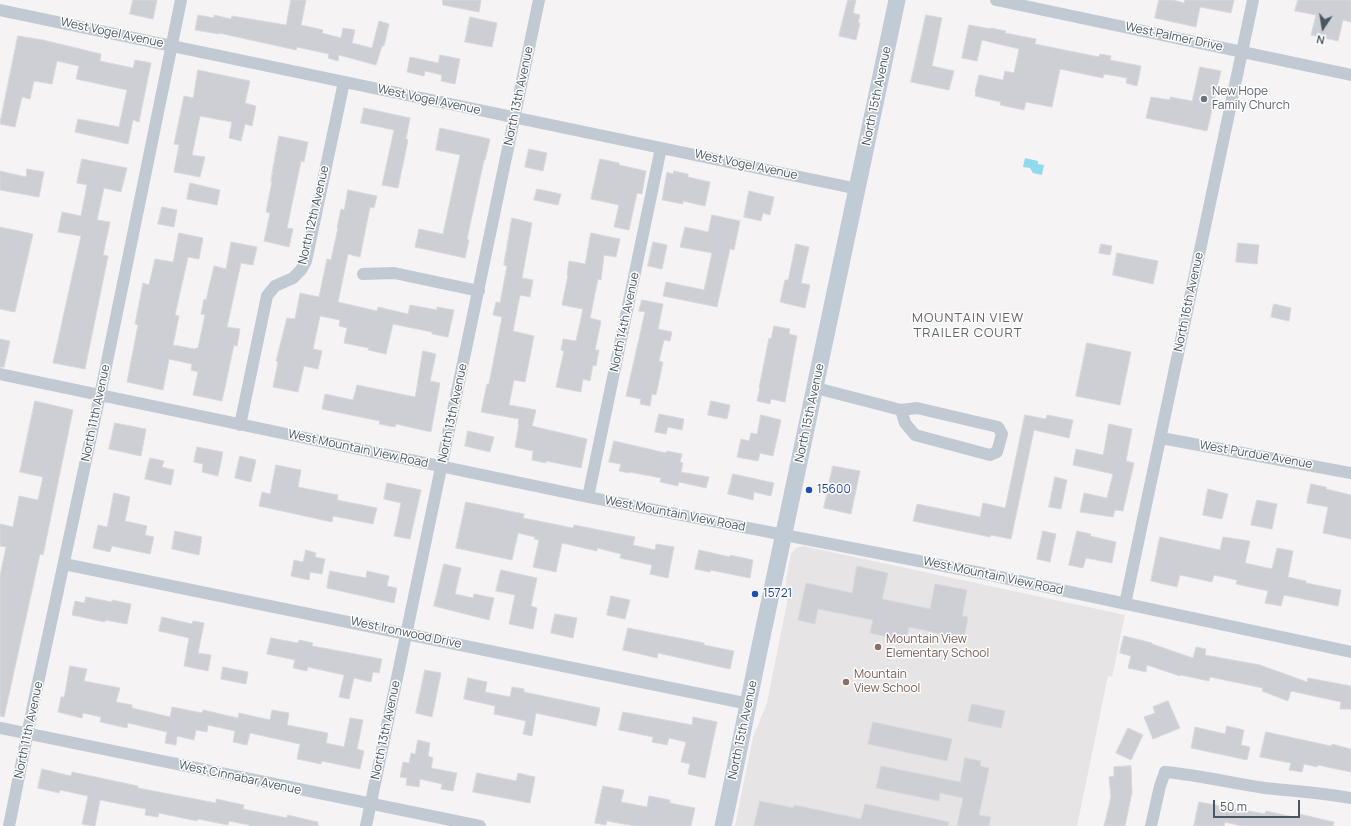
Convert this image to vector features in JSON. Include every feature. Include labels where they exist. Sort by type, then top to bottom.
[{"type":"street","name":"North 11th Avenue","points":[[9,826],[100,395],[181,0]]},
{"type":"street","name":"North 13th Avenue","points":[[366,826],[539,0]]},
{"type":"street","name":"North 15th Avenue","points":[[723,826],[858,189],[896,0]]},
{"type":"street","name":"West Palmer Drive","points":[[996,0],[1351,74]]},
{"type":"street","name":"North 16th Avenue","points":[[1125,604],[1253,0]]},
{"type":"street","name":"West Vogel Avenue","points":[[0,10],[858,189]]},
{"type":"street","name":"North 12th Avenue","points":[[240,425],[267,296],[275,286],[292,278],[301,270],[306,261],[344,82]]},
{"type":"street","name":"North 14th Avenue","points":[[588,497],[661,148]]},
{"type":"street","points":[[363,274],[394,273],[479,291]]},
{"type":"street","name":"West Mountain View Road","points":[[0,374],[588,497],[986,574],[1351,652]]},
{"type":"street","points":[[816,388],[901,410],[917,408],[998,427],[1002,434],[997,452],[990,455],[915,435],[905,423],[901,410]]},
{"type":"street","name":"West Purdue Avenue","points":[[1160,438],[1351,473]]},
{"type":"street","name":"West Ironwood Drive","points":[[64,564],[749,704]]},
{"type":"street","name":"West Cinnabar Avenue","points":[[0,728],[480,826]]},
{"type":"street","points":[[1151,826],[1160,786],[1165,772],[1265,788],[1322,793],[1351,798]]},
{"type":"shaded area","points":[[803,546],[1125,615],[1112,677],[1108,676],[1077,826],[735,826],[753,737],[767,703],[787,603],[786,580],[791,554],[796,548]]},
{"type":"water","points":[[1025,158],[1038,161],[1038,164],[1044,165],[1042,175],[1033,173],[1030,168],[1023,167]]},
{"type":"building","points":[[133,0],[157,0],[153,19],[130,14]]},
{"type":"building","points":[[291,0],[306,0],[301,25],[323,30],[322,33],[341,38],[343,28],[355,30],[352,43],[372,48],[379,21],[389,24],[384,46],[382,46],[376,65],[339,55],[338,61],[328,58],[329,54],[297,47],[296,50],[219,33],[195,30],[198,15],[214,18],[214,15],[231,19],[232,16],[286,25]]},
{"type":"building","points":[[443,0],[481,0],[479,12],[443,5]]},
{"type":"building","points":[[848,0],[856,0],[853,13],[860,15],[858,23],[860,23],[856,40],[839,36]]},
{"type":"building","points":[[1159,0],[1173,0],[1184,3],[1185,0],[1234,0],[1231,13],[1200,7],[1196,27],[1155,18]]},
{"type":"building","points":[[1298,0],[1351,0],[1351,22],[1343,20],[1338,41],[1311,35],[1316,15],[1295,11]]},
{"type":"building","points":[[926,15],[942,18],[932,66],[954,71],[949,90],[911,82]]},
{"type":"building","points":[[470,17],[497,23],[492,47],[465,42]]},
{"type":"building","points":[[969,25],[1006,31],[1005,33],[1036,39],[1035,44],[1099,57],[1100,54],[1111,56],[1110,60],[1141,66],[1137,86],[1126,83],[1127,78],[1104,74],[1103,78],[1060,69],[1052,107],[1026,102],[1024,110],[1000,105],[1001,102],[975,96],[979,75],[1003,80],[1005,71],[1014,73],[1019,49],[982,40],[977,61],[962,58]]},
{"type":"building","points":[[18,36],[43,40],[101,54],[100,61],[133,68],[135,60],[151,63],[139,122],[133,120],[128,144],[75,132],[78,119],[119,127],[127,90],[76,79],[79,66],[57,61],[52,84],[34,81],[30,99],[22,97],[15,127],[0,124]]},
{"type":"building","points":[[440,55],[460,59],[455,84],[441,81],[442,75],[425,71],[424,76],[407,72],[410,57],[438,63]]},
{"type":"building","name":"New Hope Family Church","points":[[1200,67],[1221,71],[1207,131],[1146,118],[1151,97],[1170,100],[1170,97],[1192,101]]},
{"type":"building","points":[[198,70],[250,81],[245,103],[256,106],[252,126],[245,124],[241,141],[229,138],[232,122],[200,116],[192,155],[205,157],[200,177],[174,172],[179,145],[174,144],[184,96],[193,98]]},
{"type":"building","points":[[364,108],[410,118],[406,139],[408,140],[398,188],[382,185],[394,130],[361,123]]},
{"type":"building","points":[[440,128],[490,139],[467,239],[469,240],[465,258],[415,247],[419,229],[443,234],[460,155],[436,150]]},
{"type":"building","points":[[279,136],[308,142],[304,162],[301,161],[287,228],[293,229],[289,247],[264,241],[270,213],[266,212]]},
{"type":"building","points":[[529,149],[547,153],[543,171],[525,167]]},
{"type":"building","points":[[82,159],[127,168],[121,192],[104,188],[97,220],[110,222],[103,255],[108,256],[85,369],[53,363],[81,236],[58,232],[62,212],[81,216],[87,185],[77,183]]},
{"type":"building","points":[[600,159],[646,171],[642,194],[637,193],[629,230],[614,227],[619,205],[591,199]]},
{"type":"building","points":[[27,169],[44,172],[39,197],[0,190],[0,171],[26,177]]},
{"type":"building","points":[[674,171],[688,174],[688,177],[710,182],[705,206],[683,201],[683,204],[662,200],[667,172],[673,174]]},
{"type":"building","points":[[190,183],[220,190],[217,205],[187,199]]},
{"type":"building","points":[[537,189],[561,194],[558,205],[534,200]]},
{"type":"building","points":[[348,190],[377,196],[374,208],[370,207],[360,257],[348,254],[338,302],[377,311],[378,307],[408,314],[410,305],[437,310],[437,307],[454,310],[448,337],[393,324],[386,354],[368,350],[369,348],[344,343],[347,328],[339,326],[340,320],[320,316],[313,349],[322,351],[318,369],[304,366],[298,392],[273,387],[278,362],[276,361],[287,318],[295,319],[300,293],[319,297],[327,259],[331,260],[341,209],[344,210]]},
{"type":"building","points":[[749,191],[774,197],[770,215],[763,213],[761,221],[744,217]]},
{"type":"building","points":[[162,207],[177,210],[174,227],[158,224]]},
{"type":"building","points":[[712,215],[740,221],[734,250],[730,249],[717,307],[663,296],[666,282],[704,290],[712,253],[680,247],[685,227],[708,232]]},
{"type":"building","points":[[512,218],[532,223],[522,278],[533,280],[530,297],[520,295],[513,331],[534,336],[525,382],[514,380],[509,405],[536,410],[532,426],[587,439],[581,468],[546,461],[546,463],[532,460],[533,451],[515,447],[519,419],[481,412],[487,384],[489,384],[502,317],[493,315],[496,302],[500,303],[507,266],[504,265]]},
{"type":"building","points":[[0,227],[33,234],[15,312],[0,309]]},
{"type":"building","points":[[179,233],[203,238],[199,259],[188,257],[175,315],[179,316],[173,345],[195,349],[198,348],[205,315],[201,314],[214,266],[226,269],[231,242],[257,247],[253,265],[241,263],[227,327],[240,329],[237,346],[234,345],[222,401],[193,395],[198,372],[191,370],[192,364],[169,359],[163,390],[127,382],[138,325],[135,324],[143,283],[149,285],[155,259],[173,262]]},
{"type":"building","points":[[591,233],[620,239],[616,257],[604,255],[601,280],[598,279],[590,318],[601,321],[595,350],[599,350],[596,366],[593,365],[590,381],[583,379],[581,392],[556,387],[564,351],[561,350],[563,339],[576,341],[583,309],[562,305],[568,275],[569,261],[585,264]]},
{"type":"building","points":[[653,242],[667,245],[662,269],[648,266]]},
{"type":"building","points":[[1238,243],[1259,245],[1257,264],[1236,262]]},
{"type":"building","points":[[796,244],[809,247],[801,283],[810,285],[805,308],[780,302],[785,280],[788,280]]},
{"type":"building","points":[[1101,244],[1112,246],[1110,255],[1099,253]]},
{"type":"building","points":[[1117,253],[1158,261],[1153,284],[1113,275]]},
{"type":"building","points":[[642,300],[663,304],[658,329],[672,332],[670,341],[664,340],[659,361],[663,362],[656,395],[652,394],[650,406],[640,404],[641,399],[626,396],[645,312],[639,311]]},
{"type":"building","points":[[1274,304],[1291,308],[1289,321],[1271,317]]},
{"type":"building","points":[[774,326],[790,329],[789,334],[797,336],[785,402],[771,399],[770,404],[757,401],[769,338],[771,339]]},
{"type":"building","points":[[0,339],[10,341],[4,367],[0,367]]},
{"type":"building","points":[[1087,343],[1131,352],[1120,405],[1076,396]]},
{"type":"building","points":[[423,351],[436,354],[430,381],[440,383],[431,432],[396,424],[395,427],[379,424],[380,421],[322,409],[325,394],[353,400],[357,385],[415,397]]},
{"type":"building","points":[[35,401],[73,410],[43,555],[40,554],[4,717],[0,716],[0,576],[6,547],[0,546],[0,524],[13,527],[19,496],[38,500],[43,477],[20,472]]},
{"type":"building","points":[[711,401],[730,405],[727,419],[708,415]]},
{"type":"building","points":[[659,414],[684,419],[682,430],[668,427],[666,434],[655,432]]},
{"type":"building","points":[[761,415],[781,420],[773,456],[760,453],[758,461],[737,457],[741,439],[749,441],[751,433],[757,434]]},
{"type":"building","points":[[1025,415],[1046,419],[1047,415],[1073,420],[1069,438],[1034,430],[1011,539],[991,535],[990,537],[913,521],[917,504],[980,517],[983,503],[1005,508]]},
{"type":"building","points":[[115,423],[146,429],[141,456],[109,449]]},
{"type":"building","points":[[1109,424],[1132,429],[1126,461],[1134,463],[1123,511],[1115,510],[1113,517],[1080,512],[1084,493],[1107,498],[1113,474],[1073,465],[1076,449],[1103,455]]},
{"type":"building","points":[[468,431],[494,437],[490,452],[465,446]]},
{"type":"building","points":[[614,441],[666,453],[667,451],[682,454],[680,462],[683,463],[681,472],[709,477],[706,488],[679,482],[678,486],[660,482],[661,478],[619,471],[621,464],[609,462]]},
{"type":"building","points":[[197,447],[223,452],[218,476],[202,472],[203,464],[194,462]]},
{"type":"building","points":[[240,456],[256,460],[251,482],[235,478]]},
{"type":"building","points":[[150,458],[164,461],[162,467],[174,470],[171,485],[145,479]]},
{"type":"building","points":[[276,465],[301,470],[298,487],[338,495],[337,500],[377,508],[373,524],[333,516],[332,522],[259,506],[262,492],[270,494]]},
{"type":"building","points":[[833,466],[860,471],[851,514],[824,508]]},
{"type":"building","points":[[733,474],[774,483],[771,496],[754,492],[753,500],[728,494]]},
{"type":"building","points":[[1055,477],[1067,480],[1061,509],[1049,507]]},
{"type":"building","points":[[387,483],[421,490],[410,539],[394,536],[401,503],[384,499]]},
{"type":"building","points":[[1311,484],[1351,495],[1351,539],[1323,533],[1328,507],[1307,503]]},
{"type":"building","points":[[1208,489],[1228,494],[1222,519],[1203,515]]},
{"type":"building","points":[[114,493],[130,497],[125,521],[147,526],[145,535],[154,537],[150,554],[112,546],[110,552],[93,548],[98,525],[107,527]]},
{"type":"building","points":[[1257,500],[1277,504],[1272,529],[1251,525]]},
{"type":"building","points":[[466,502],[524,514],[523,518],[573,528],[574,525],[635,537],[633,545],[655,550],[656,544],[674,547],[668,578],[650,574],[652,565],[620,558],[621,554],[597,548],[597,551],[562,543],[556,572],[533,567],[539,540],[534,539],[535,537],[518,533],[512,560],[456,548]]},
{"type":"building","points":[[175,531],[202,537],[199,555],[172,549]]},
{"type":"building","points":[[1043,531],[1056,534],[1050,562],[1037,559]]},
{"type":"building","points":[[1077,531],[1091,534],[1090,536],[1116,542],[1112,563],[1086,558],[1083,568],[1069,565]]},
{"type":"building","points":[[1160,537],[1220,550],[1223,537],[1250,541],[1245,563],[1272,569],[1277,548],[1293,551],[1288,577],[1306,581],[1306,583],[1341,590],[1338,606],[1284,595],[1281,606],[1265,603],[1268,591],[1236,584],[1237,580],[1214,575],[1212,582],[1180,575],[1177,587],[1151,581]]},
{"type":"building","points":[[306,550],[316,553],[315,557],[325,559],[322,574],[310,572],[309,580],[291,576],[294,560],[303,562]]},
{"type":"building","points":[[699,550],[730,557],[730,555],[753,560],[750,578],[710,570],[710,572],[695,569]]},
{"type":"building","points":[[444,564],[461,568],[455,594],[473,598],[474,594],[494,598],[489,620],[434,606]]},
{"type":"building","points":[[857,566],[888,573],[882,599],[930,609],[935,584],[967,590],[962,616],[968,617],[964,639],[909,627],[906,641],[870,633],[873,620],[818,609],[815,624],[798,620],[806,583],[852,593]]},
{"type":"building","points":[[501,570],[537,578],[531,606],[537,608],[533,629],[509,624],[515,595],[496,591]]},
{"type":"building","points":[[330,571],[366,578],[367,571],[389,576],[387,586],[397,588],[394,603],[327,588]]},
{"type":"building","points":[[611,596],[630,600],[625,619],[607,615]]},
{"type":"building","points":[[86,597],[131,604],[127,624],[105,620],[105,622],[72,615],[75,601],[84,603]]},
{"type":"building","points":[[555,614],[577,618],[573,638],[551,633]]},
{"type":"building","points":[[162,617],[192,624],[193,621],[204,623],[198,653],[211,655],[208,671],[184,666],[189,638],[159,631]]},
{"type":"building","points":[[628,628],[704,643],[704,645],[734,651],[730,669],[658,653],[657,658],[623,650]]},
{"type":"building","points":[[1124,636],[1152,643],[1193,658],[1196,647],[1206,649],[1205,655],[1260,665],[1307,682],[1308,678],[1351,686],[1351,709],[1340,709],[1341,702],[1291,691],[1288,701],[1262,691],[1263,688],[1210,677],[1209,681],[1180,676],[1147,665],[1146,672],[1128,668],[1131,656],[1120,653]]},
{"type":"building","points":[[271,638],[298,643],[299,640],[313,643],[312,646],[382,659],[379,673],[373,672],[371,682],[354,678],[349,699],[339,697],[344,675],[308,667],[307,671],[293,668],[295,660],[267,654]]},
{"type":"building","points":[[70,666],[87,669],[84,681],[120,688],[116,702],[132,705],[132,708],[170,717],[172,707],[202,713],[203,710],[238,718],[239,713],[270,720],[272,710],[289,713],[287,725],[328,733],[326,743],[344,747],[350,718],[363,720],[357,749],[364,751],[360,769],[322,761],[321,764],[297,759],[300,744],[250,733],[247,745],[233,742],[235,731],[208,725],[207,732],[196,730],[194,740],[177,736],[176,745],[165,743],[167,732],[128,723],[127,728],[100,722],[101,717],[83,713],[82,718],[58,712],[61,697],[64,697]]},
{"type":"building","points":[[223,667],[248,672],[246,684],[221,679]]},
{"type":"building","points":[[425,670],[441,673],[432,717],[416,713]]},
{"type":"building","points":[[468,678],[487,682],[485,692],[510,697],[512,687],[524,689],[524,692],[600,708],[596,726],[536,713],[532,736],[523,734],[526,721],[494,714],[495,706],[464,699]]},
{"type":"building","points":[[1168,701],[1180,728],[1153,739],[1144,717],[1155,713],[1153,707]]},
{"type":"building","points":[[972,704],[1005,711],[1001,728],[968,721]]},
{"type":"building","points":[[623,712],[692,725],[693,717],[717,722],[705,778],[688,774],[690,764],[681,762],[686,742],[669,738],[667,745],[652,742],[653,737],[619,730]]},
{"type":"building","points":[[873,722],[952,739],[947,761],[868,744]]},
{"type":"building","points":[[1227,726],[1244,730],[1241,745],[1250,747],[1247,760],[1191,748],[1195,727],[1225,734]]},
{"type":"building","points":[[1128,728],[1143,735],[1131,760],[1116,753]]},
{"type":"building","points":[[1266,732],[1351,749],[1351,772],[1318,765],[1317,767],[1304,764],[1302,772],[1289,770],[1291,763],[1260,757]]},
{"type":"building","points":[[418,740],[430,743],[428,756],[433,758],[431,768],[457,773],[453,791],[441,789],[442,784],[420,779],[419,787],[406,785],[407,778],[400,777],[403,762],[409,763],[411,753],[415,754]]},
{"type":"building","points":[[965,758],[981,761],[980,766],[989,768],[979,815],[991,817],[989,826],[957,826],[963,798],[940,793],[939,801],[876,788],[881,766],[960,782]]},
{"type":"building","points":[[1131,766],[1132,792],[1125,826],[1104,826],[1111,797],[1109,777],[1114,776],[1114,767]]},
{"type":"building","points":[[42,769],[71,776],[72,772],[138,786],[138,788],[216,803],[216,799],[244,805],[243,809],[287,818],[287,815],[318,822],[318,826],[249,826],[229,821],[228,825],[198,819],[197,821],[159,813],[158,817],[145,815],[146,809],[100,800],[95,826],[82,824],[88,796],[60,790],[59,793],[38,788]]},
{"type":"building","points":[[477,773],[516,781],[518,773],[535,777],[530,803],[473,792]]},
{"type":"building","points":[[603,786],[624,790],[621,802],[647,807],[649,796],[670,800],[670,803],[695,808],[691,826],[635,826],[607,821],[606,825],[595,823]]},
{"type":"building","points":[[760,801],[794,808],[794,805],[861,819],[865,804],[949,822],[948,826],[754,826]]},
{"type":"building","points":[[1199,802],[1265,814],[1266,811],[1298,818],[1299,814],[1334,822],[1333,826],[1242,826],[1225,822],[1224,826],[1194,826]]},
{"type":"place","name":"New Hope Family Church","points":[[1204,99]]},
{"type":"place","name":"15600","points":[[809,490]]},
{"type":"place","name":"15721","points":[[755,594]]},
{"type":"place","name":"Mountain View Elementary School","points":[[878,647]]},
{"type":"place","name":"Mountain View School","points":[[846,682]]},
{"type":"district","name":"MOUNTAIN VIEW TRAILER COURT","points":[[968,326]]}]
